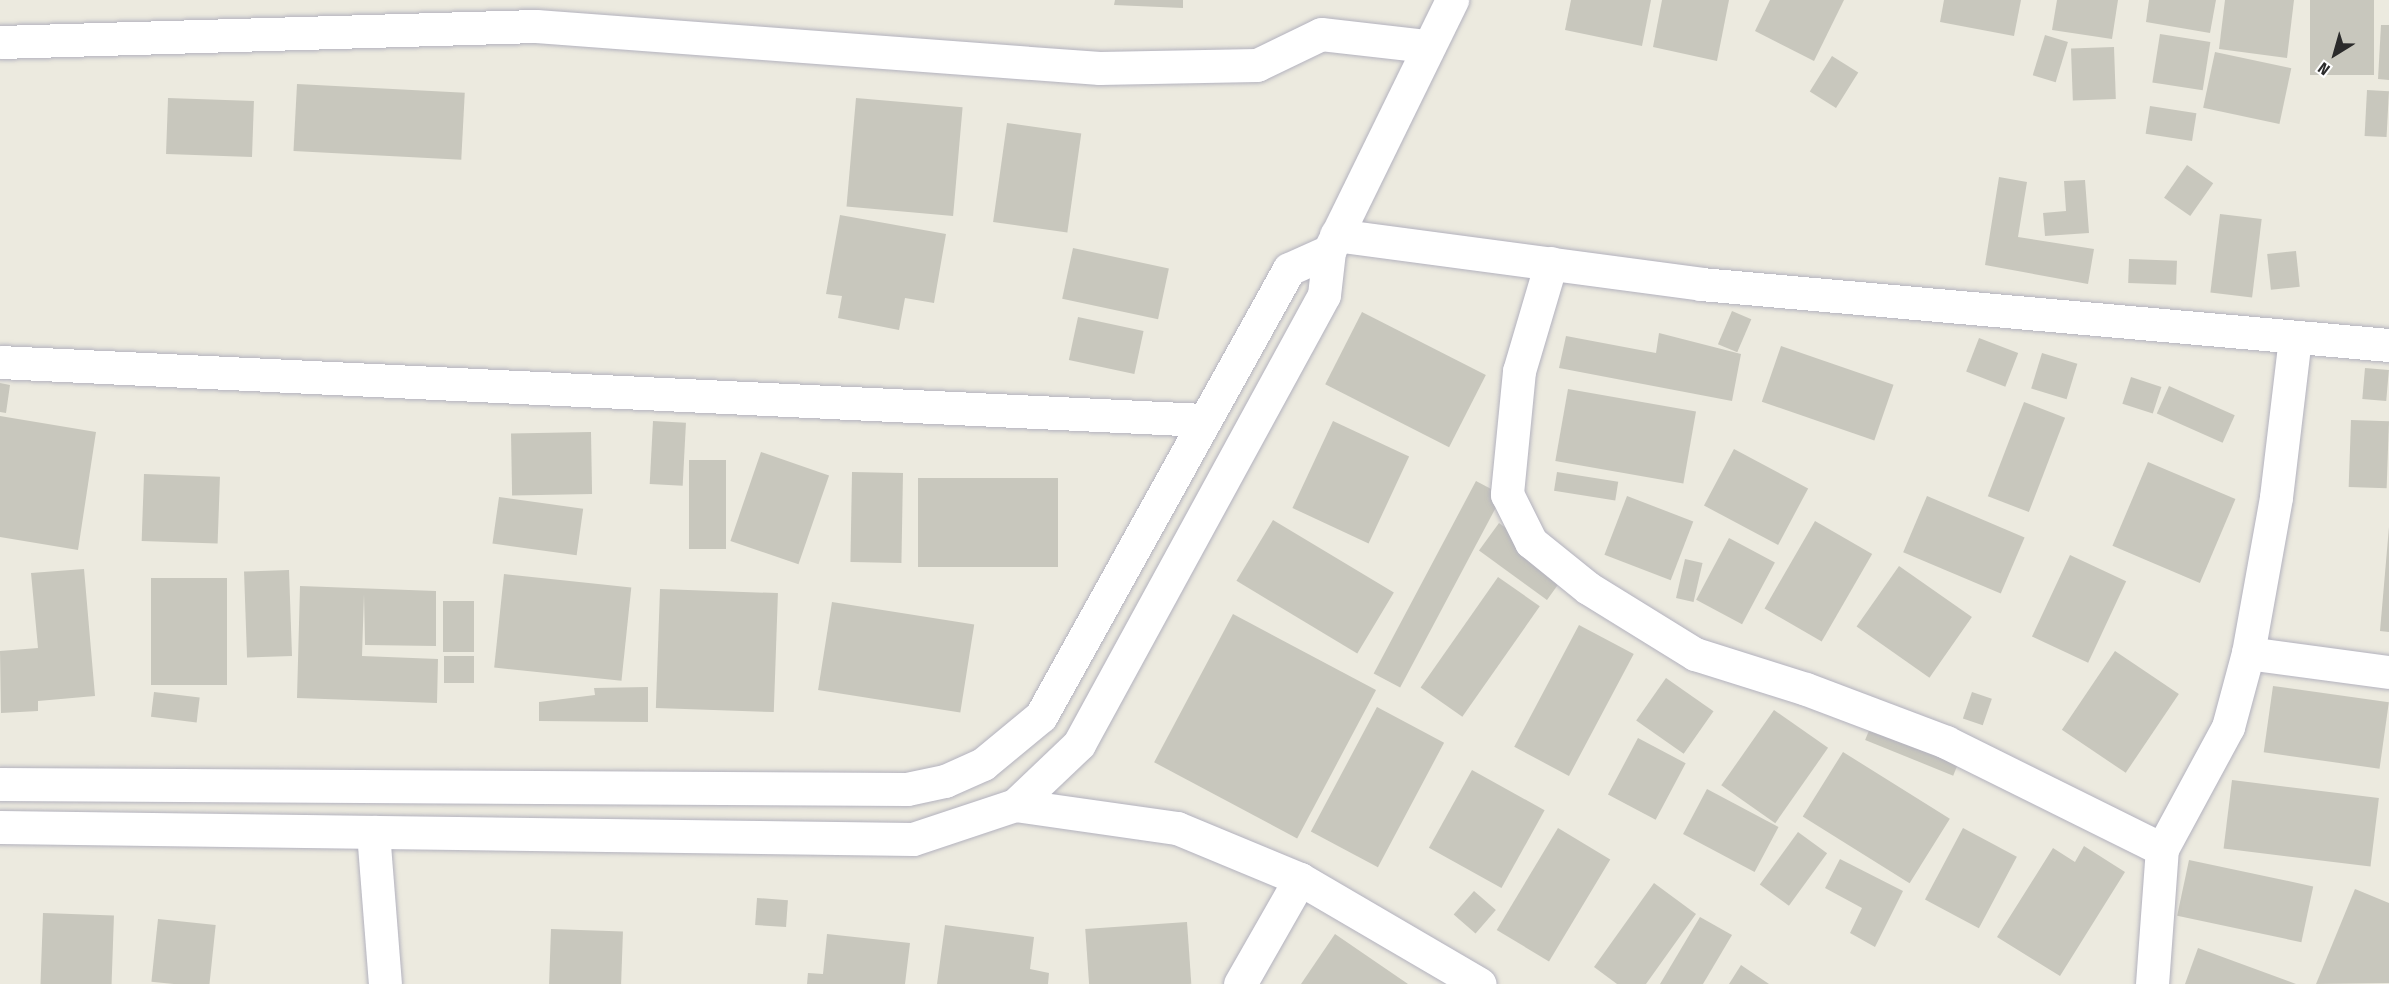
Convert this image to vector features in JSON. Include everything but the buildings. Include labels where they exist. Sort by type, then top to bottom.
[{"type":"street","points":[[0,827],[913,839],[1015,805],[1079,744],[1324,295],[1332,243],[1427,46],[1452,0]]},
{"type":"street","points":[[0,42],[536,26],[1099,68],[1257,65],[1321,34],[1427,46]]},
{"type":"street","points":[[0,784],[907,789],[945,781],[983,764],[1041,716],[1202,420],[1289,269],[1332,243],[1551,263],[1701,284],[2389,345]]},
{"type":"street","points":[[1551,263],[1519,371],[1507,495],[1531,542],[1588,588],[1695,654],[1806,689],[1946,742],[2162,849]]},
{"type":"street","points":[[2152,984],[2162,849],[2228,727],[2248,654],[2276,497],[2295,338]]},
{"type":"street","points":[[0,362],[1202,420]]},
{"type":"street","points":[[2248,654],[2389,672]]},
{"type":"street","points":[[1015,805],[1178,828],[1300,879],[1480,984]]},
{"type":"street","points":[[373,832],[385,984]]},
{"type":"street","points":[[1240,984],[1300,879]]}]
